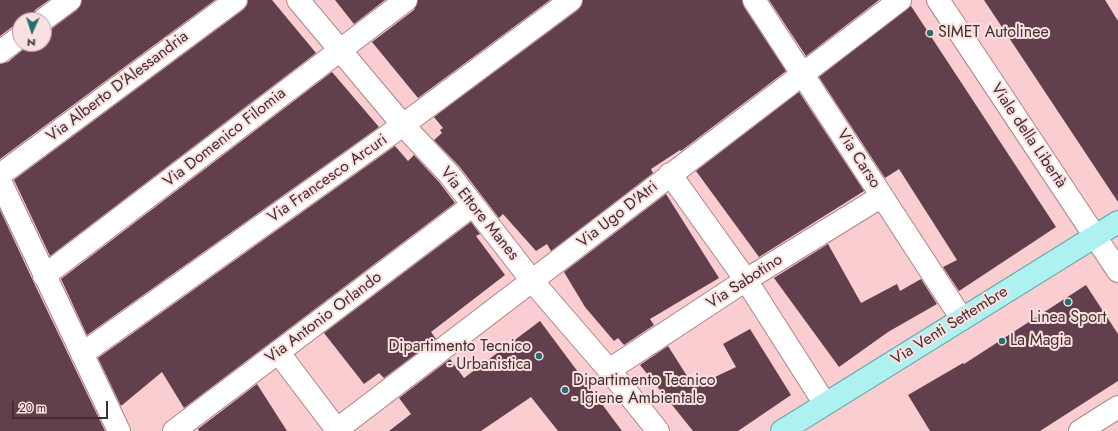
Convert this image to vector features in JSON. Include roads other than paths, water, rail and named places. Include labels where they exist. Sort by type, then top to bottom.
[{"type":"main road","name":"Via Venti Settembre","points":[[782,431],[1118,222]]},
{"type":"street","points":[[52,13],[70,0]]},
{"type":"street","name":"Via Alberto D'Alessandria","points":[[0,175],[236,0]]},
{"type":"street","name":"Via Ettore Manes","points":[[298,0],[403,125],[449,174],[474,204],[533,282],[609,370],[658,431]]},
{"type":"street","name":"Via Domenico Filomia","points":[[44,276],[406,0]]},
{"type":"street","name":"Via Francesco Arcuri","points":[[82,354],[403,125],[571,0]]},
{"type":"street","name":"Via Carso","points":[[754,0],[962,319]]},
{"type":"street","name":"Via Ugo D'Atri","points":[[336,430],[533,282],[670,174],[900,0]]},
{"type":"street","name":"Viale della Libertà","points":[[938,0],[1118,271]]},
{"type":"street","points":[[0,52],[12,43]]},
{"type":"street","points":[[670,174],[746,280],[825,404]]},
{"type":"street","points":[[0,181],[119,431]]},
{"type":"street","name":"Via Sabotino","points":[[609,370],[746,280],[882,196]]},
{"type":"street","name":"Via Antonio Orlando","points":[[174,431],[474,204]]},
{"type":"street","points":[[278,352],[336,430]]},
{"type":"street","points":[[1080,431],[1118,407]]},
{"type":"place","name":"SIMET Autolinee","points":[[930,33]]},
{"type":"place","name":"Linea Sport","points":[[1068,302]]},
{"type":"place","name":"La Magia","points":[[1002,341]]},
{"type":"place","name":"Dipartimento Tecnico - Urbanistica","points":[[539,356]]},
{"type":"place","name":"Dipartimento Tecnico - Igiene Ambientale","points":[[565,390]]}]
